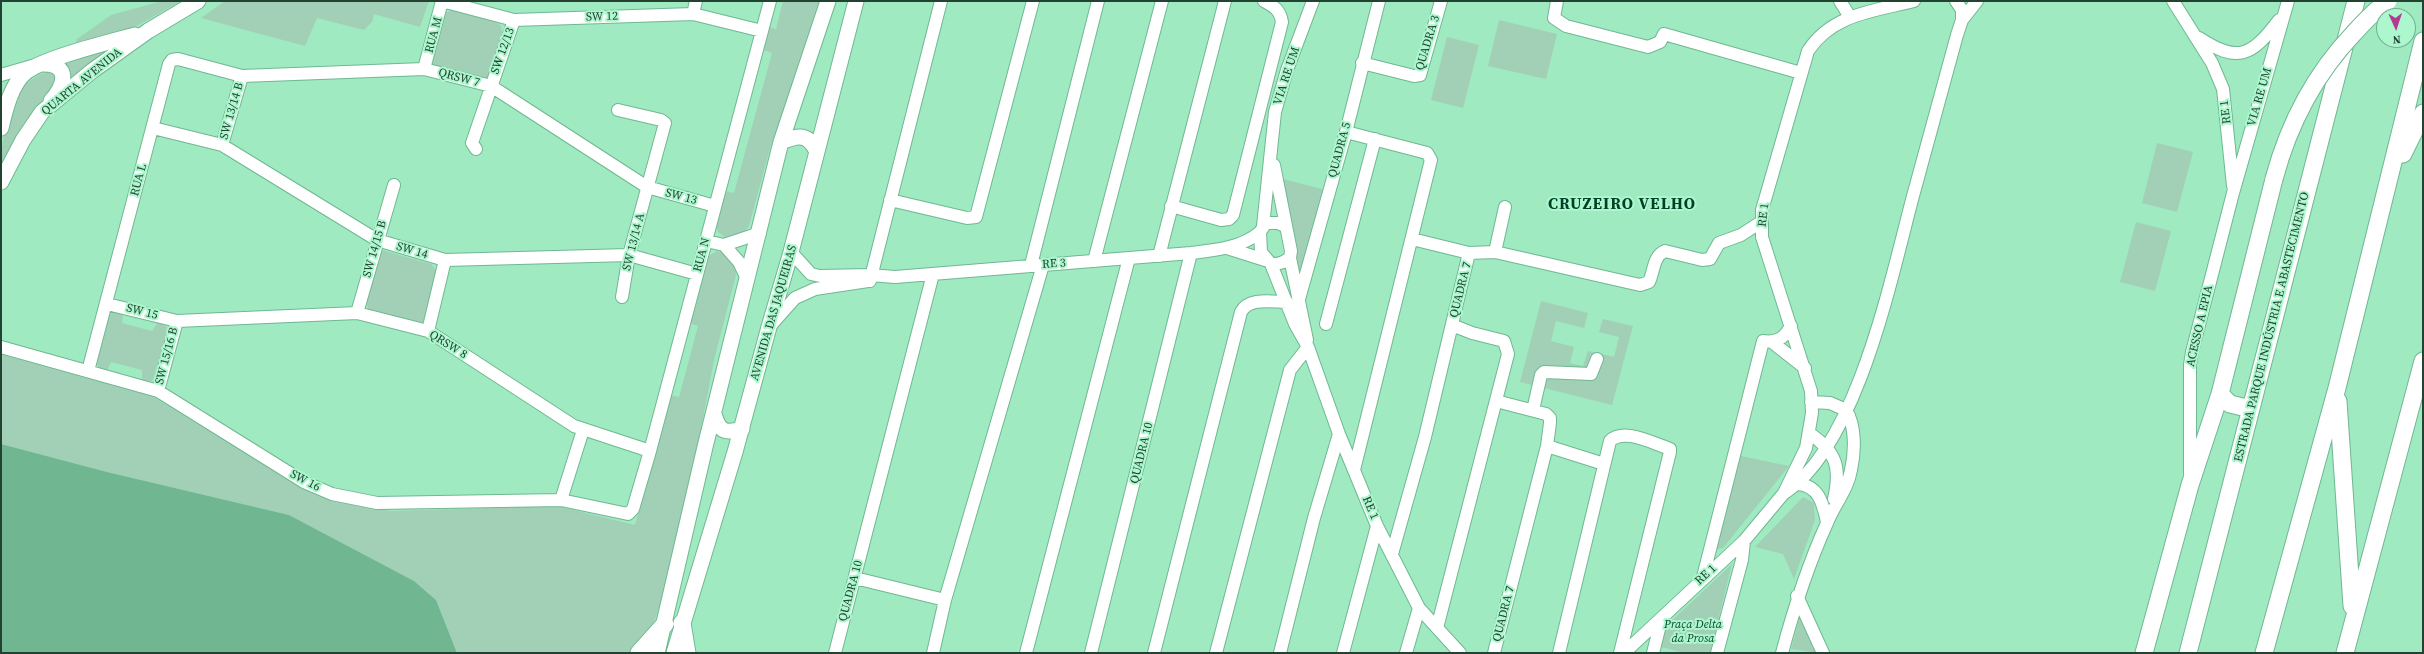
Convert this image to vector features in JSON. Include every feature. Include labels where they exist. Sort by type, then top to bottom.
[{"type":"highway","name":"ESTRADA PARQUE INDÚSTRIA E ABASTECIMENTO","points":[[2188,653],[2356,1]]},
{"type":"highway","points":[[2145,652],[2190,485],[2220,394],[2281,153],[2310,89],[2332,57],[2372,14],[2388,1]]},
{"type":"highway","points":[[2264,653],[2337,388],[2423,41]]},
{"type":"highway","points":[[2389,183],[2423,113]]},
{"type":"highway","points":[[2345,653],[2423,361]]},
{"type":"highway","points":[[2337,388],[2353,621]]},
{"type":"highway","points":[[2220,394],[2230,404],[2251,409]]},
{"type":"highway","points":[[682,623],[687,653]]},
{"type":"highway","points":[[639,653],[665,624]]},
{"type":"main road","name":"QUARTA AVENIDA","points":[[1,182],[23,140],[42,112],[92,71],[148,31],[198,1]]},
{"type":"main road","points":[[657,653],[781,142],[828,1]]},
{"type":"main road","name":"AVENIDA DAS JAQUEIRAS","points":[[674,653],[742,429],[769,327],[792,252],[816,150],[856,1]]},
{"type":"main road","name":"QUARTA AVENIDA","points":[[1,128],[5,112],[18,82],[25,72],[43,64],[148,31]]},
{"type":"main road","points":[[42,112],[54,97],[63,81],[61,70],[53,64],[43,64]]},
{"type":"main road","points":[[781,142],[794,137],[806,138],[812,141],[816,150]]},
{"type":"main road","points":[[714,414],[717,426],[724,431],[731,432],[742,429]]},
{"type":"street","name":"SW 12","points":[[442,1],[514,20],[692,14],[762,31]]},
{"type":"street","name":"RUA M","points":[[424,69],[442,1]]},
{"type":"street","points":[[692,14],[696,1]]},
{"type":"street","name":"RUA N","points":[[633,509],[650,451],[770,1]]},
{"type":"street","points":[[874,278],[890,200],[941,1]]},
{"type":"street","points":[[890,200],[967,218],[976,217],[1033,1]]},
{"type":"street","points":[[933,653],[945,600],[1037,265],[1098,1]]},
{"type":"street","points":[[1094,261],[1162,1]]},
{"type":"street","points":[[1159,256],[1225,1]]},
{"type":"street","points":[[1171,206],[1221,220],[1229,219],[1233,215],[1282,22],[1281,13],[1276,7],[1264,1]]},
{"type":"street","name":"VIA RE UM","points":[[1261,229],[1272,153],[1275,112],[1287,70],[1313,1]]},
{"type":"street","name":"QUADRA 5","points":[[1293,300],[1346,132],[1362,63],[1379,1]]},
{"type":"street","name":"QUADRA 3","points":[[1362,63],[1414,76],[1420,75],[1441,1]]},
{"type":"street","points":[[1557,1],[1554,18],[1566,26],[1648,47],[1660,42],[1664,34],[1801,73]]},
{"type":"street","points":[[1840,1],[1850,17]]},
{"type":"street","name":"RE 1","points":[[1784,494],[1801,460],[1809,434],[1811,391],[1805,368],[1762,237],[1762,210],[1801,73],[1808,51],[1817,36],[1830,26],[1850,17],[1914,1]]},
{"type":"street","points":[[1956,1],[1962,10],[1962,20]]},
{"type":"street","name":"RE 1","points":[[1624,653],[1661,621],[1703,577],[1744,541],[1784,494],[1797,484],[1827,450],[1868,359],[1962,20],[1977,1]]},
{"type":"street","name":"RE 1","points":[[2173,1],[2212,63],[2223,89],[2233,194]]},
{"type":"street","name":"VIA RE UM","points":[[2233,194],[2288,1]]},
{"type":"street","name":"RE 1","points":[[2196,36],[2217,49],[2236,54],[2253,48],[2269,34],[2283,15]]},
{"type":"street","name":"SW 12/13","points":[[476,149],[472,143],[514,20]]},
{"type":"street","name":"RUA L","points":[[88,372],[171,60],[178,59],[242,76]]},
{"type":"street","points":[[1,75],[43,64]]},
{"type":"street","name":"QRSW 7","points":[[242,76],[424,69],[491,86],[647,187]]},
{"type":"street","name":"SW 13/14 B","points":[[222,145],[242,76]]},
{"type":"street","name":"SW 13/14 A","points":[[618,110],[661,120],[665,123],[629,254],[622,297]]},
{"type":"street","name":"SW 14","points":[[153,128],[222,145],[377,240],[445,260],[629,254],[697,274]]},
{"type":"street","points":[[1346,132],[1427,153],[1430,156],[1431,163],[1354,470]]},
{"type":"street","points":[[1326,324],[1375,139]]},
{"type":"street","name":"VIA RE UM","points":[[1272,153],[1285,226]]},
{"type":"street","name":"SW 14/15 B","points":[[357,313],[394,185]]},
{"type":"street","name":"SW 13","points":[[647,187],[715,206]]},
{"type":"street","name":"ACESSO A EPIA","points":[[2190,485],[2190,365],[2233,194]]},
{"type":"street","points":[[1495,252],[1505,207]]},
{"type":"street","points":[[1272,222],[1285,226],[1290,241],[1290,258],[1280,264],[1268,262],[1261,252],[1261,229],[1272,222]]},
{"type":"street","name":"QUADRA 7","points":[[1392,554],[1427,430],[1469,253],[1495,252],[1640,285],[1649,282],[1657,258],[1662,253],[1706,260],[1713,255],[1719,243],[1741,235],[1761,222]]},
{"type":"street","name":"RE 3","points":[[792,252],[811,274],[820,276],[874,278],[1191,253],[1226,248],[1247,241],[1261,229]]},
{"type":"street","points":[[706,241],[724,245],[760,233]]},
{"type":"street","name":"QUADRA 7","points":[[1741,235],[1762,237]]},
{"type":"street","points":[[1412,239],[1469,253]]},
{"type":"street","points":[[724,245],[740,262],[747,279]]},
{"type":"street","name":"RE 3","points":[[1226,248],[1268,262]]},
{"type":"street","name":"QUADRA 10","points":[[1091,653],[1191,253]]},
{"type":"street","points":[[1026,653],[1128,258]]},
{"type":"street","name":"RE 1","points":[[1290,258],[1295,324],[1308,347],[1339,434],[1377,526],[1419,608],[1460,653]]},
{"type":"street","points":[[428,331],[445,260]]},
{"type":"street","name":"RE 1","points":[[1268,262],[1293,300]]},
{"type":"street","name":"QUADRA 10","points":[[835,653],[932,274]]},
{"type":"street","name":"RE 3","points":[[769,327],[795,298],[816,289],[874,278]]},
{"type":"street","points":[[1154,653],[1241,312],[1248,304],[1256,302],[1293,300]]},
{"type":"street","name":"SW 15","points":[[106,304],[177,321]]},
{"type":"street","name":"QRSW 8","points":[[177,321],[357,313],[428,331],[569,423],[583,430],[650,451]]},
{"type":"street","name":"SW 15/16 B","points":[[158,391],[177,321]]},
{"type":"street","points":[[1437,628],[1508,354],[1507,346],[1504,341],[1472,333],[1452,325]]},
{"type":"street","points":[[1703,577],[1763,341],[1772,342],[1781,339],[1791,326]]},
{"type":"street","points":[[1772,342],[1805,368]]},
{"type":"street","name":"SW 16","points":[[1,347],[158,391],[304,482],[332,494],[377,503],[561,500],[624,514],[631,512],[633,509]]},
{"type":"street","points":[[1216,653],[1290,370],[1308,347]]},
{"type":"street","points":[[1496,400],[1533,410],[1541,375],[1544,372],[1591,374],[1598,359]]},
{"type":"street","points":[[1782,653],[1797,596],[1829,517],[1851,471],[1854,446],[1850,417],[1846,410],[1830,403],[1811,402]]},
{"type":"street","name":"QUADRA 7","points":[[1494,653],[1547,446],[1550,418],[1546,414],[1533,410]]},
{"type":"street","points":[[561,500],[583,430]]},
{"type":"street","points":[[1280,653],[1314,518],[1339,434]]},
{"type":"street","points":[[1809,434],[1834,458],[1839,475],[1829,517]]},
{"type":"street","points":[[1559,653],[1610,441],[1614,437],[1623,435],[1665,447],[1670,450],[1669,460],[1620,653]]},
{"type":"street","points":[[1547,446],[1604,464]]},
{"type":"street","points":[[1797,484],[1806,485],[1813,489],[1821,500],[1829,517]]},
{"type":"street","points":[[1343,653],[1377,526]]},
{"type":"street","points":[[1717,653],[1742,560],[1744,541]]},
{"type":"street","points":[[855,578],[945,600]]},
{"type":"street","points":[[1797,596],[1823,653]]},
{"type":"street","points":[[1406,653],[1419,608]]},
{"type":"street","points":[[1653,653],[1661,621]]},
{"type":"green space","points":[[162,1],[181,1],[126,32],[75,45],[77,39],[111,15]]},
{"type":"green space","points":[[225,1],[429,1],[420,27],[374,14],[372,22],[364,30],[317,18],[305,46],[201,18]]},
{"type":"green space","points":[[783,1],[824,1],[771,145],[749,226],[743,234],[726,238],[718,232],[716,225],[725,191],[734,193],[772,53],[763,50],[769,27],[776,29]]},
{"type":"green space","points":[[452,10],[494,20],[501,26],[502,32],[491,74],[485,80],[432,64],[445,13]]},
{"type":"green space","points":[[1499,20],[1557,34],[1546,79],[1488,66]]},
{"type":"green space","points":[[1447,37],[1479,45],[1463,108],[1431,100]]},
{"type":"green space","points":[[125,44],[70,80],[63,65]]},
{"type":"green space","points":[[51,71],[59,81],[24,123],[1,169],[6,125],[18,96],[26,85],[37,76]]},
{"type":"green space","points":[[2157,143],[2193,152],[2177,212],[2142,203]]},
{"type":"green space","points":[[1283,179],[1326,190],[1301,284]]},
{"type":"green space","points":[[2136,222],[2171,231],[2155,291],[2120,282]]},
{"type":"green space","points":[[381,250],[431,264],[436,270],[426,318],[421,323],[368,309],[366,301]]},
{"type":"green space","points":[[717,251],[725,254],[731,260],[735,267],[736,275],[714,360],[687,504],[659,608],[652,628],[631,653],[457,653],[436,600],[414,581],[289,515],[107,472],[1,444],[1,354],[152,396],[299,486],[329,498],[391,511],[557,506],[635,525],[670,395],[679,397],[698,326],[689,323],[707,257]]},
{"type":"green space","points":[[1541,301],[1588,313],[1584,328],[1556,321],[1551,341],[1574,347],[1570,363],[1583,366],[1588,351],[1614,357],[1619,337],[1599,332],[1603,319],[1633,326],[1612,405],[1520,382]]},
{"type":"green space","points":[[115,311],[123,314],[122,323],[152,331],[158,322],[167,327],[163,355],[158,371],[152,381],[142,381],[142,370],[111,362],[107,371],[98,367],[96,360],[108,316]]},
{"type":"green space","points":[[1,444],[107,472],[289,515],[414,581],[436,600],[457,653],[1,652]]},
{"type":"green space","points":[[1736,455],[1789,466],[1723,548],[1714,550]]},
{"type":"green space","points":[[1803,497],[1814,503],[1815,520],[1794,579],[1783,554],[1755,547]]},
{"type":"green space","name":"Praça Delta da Prosa","points":[[1732,564],[1710,653],[1685,653],[1661,647],[1664,628]]},
{"type":"green space","points":[[1801,612],[1820,653],[1791,649]]},
{"type":"district","name":"CRUZEIRO VELHO","points":[[1622,205]]}]
